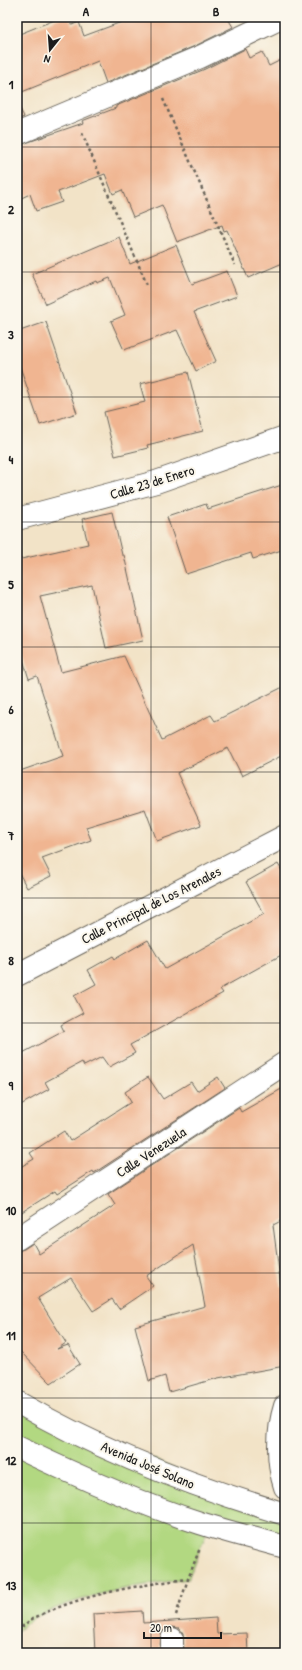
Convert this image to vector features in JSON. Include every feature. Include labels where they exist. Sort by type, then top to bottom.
[{"type":"street","points":[[17,134],[200,57],[283,17]]},
{"type":"street","name":"Calle 23 de Enero","points":[[17,519],[156,482],[285,437]]},
{"type":"street","name":"Calle Principal de Los Arenales","points":[[17,974],[285,836]]},
{"type":"street","name":"Calle Venezuela","points":[[17,1239],[285,1063]]},
{"type":"street","name":"Avenida José Solano","points":[[17,1402],[85,1438],[143,1464],[210,1490],[285,1514]]},
{"type":"street","points":[[285,1406],[280,1434],[280,1460],[285,1487]]},
{"type":"street","points":[[17,1448],[104,1487],[153,1506],[208,1526],[285,1547]]},
{"type":"path","points":[[154,77],[235,265]]},
{"type":"path","points":[[72,110],[148,287]]},
{"type":"path","points":[[172,1646],[177,1610],[208,1526]]},
{"type":"path","points":[[17,1631],[33,1619],[73,1603],[146,1584],[188,1579]]},
{"type":"green space","points":[[17,1402],[285,1514],[285,1547],[209,1526],[188,1579],[149,1584],[89,1597],[34,1618],[17,1631]]},
{"type":"building","points":[[62,17],[69,17],[72,25],[79,22],[84,36],[135,17],[227,17],[233,27],[195,46],[106,83],[98,61],[17,94],[17,35]]},
{"type":"building","points":[[245,49],[249,58],[262,52],[269,66],[285,58],[285,262],[248,278],[227,230],[224,231],[222,225],[177,242],[162,205],[133,217],[122,190],[113,194],[105,174],[58,192],[62,202],[36,211],[30,194],[17,200],[17,146],[83,123],[82,121],[116,108],[116,106],[205,69]]},
{"type":"building","points":[[17,102],[24,117],[17,120]]},
{"type":"building","points":[[119,237],[130,264],[176,245],[192,284],[227,271],[237,296],[194,312],[216,361],[196,371],[177,330],[124,350],[111,321],[125,315],[110,278],[97,283],[96,281],[46,304],[32,274]]},
{"type":"building","points":[[46,322],[77,413],[40,425],[17,358],[17,332]]},
{"type":"building","points":[[188,372],[203,431],[147,445],[148,448],[115,456],[104,412],[145,402],[140,384]]},
{"type":"building","points":[[285,484],[285,549],[253,559],[251,553],[186,574],[167,517],[206,504],[208,509]]},
{"type":"building","points":[[112,512],[122,555],[124,555],[143,640],[106,648],[92,585],[40,596],[61,672],[124,656],[162,740],[211,715],[215,721],[285,686],[285,754],[242,776],[228,748],[177,773],[201,825],[157,841],[145,809],[86,827],[91,840],[42,858],[51,876],[27,888],[17,869],[17,772],[63,756],[37,676],[29,679],[17,640],[17,560],[88,544],[82,519]]},
{"type":"building","points":[[278,864],[285,876],[285,953],[220,989],[223,993],[130,1045],[135,1053],[109,1067],[102,1057],[84,1066],[82,1062],[45,1082],[49,1089],[17,1107],[17,1056],[64,1031],[61,1025],[83,1013],[74,996],[96,984],[88,970],[113,956],[115,959],[148,940],[165,969],[264,914],[246,882]]},
{"type":"building","points":[[148,1077],[163,1099],[191,1082],[197,1091],[218,1077],[225,1088],[94,1173],[93,1171],[57,1194],[55,1191],[17,1215],[17,1169],[34,1159],[30,1153],[64,1131],[70,1141],[131,1102],[125,1092]]},
{"type":"building","points":[[285,1087],[285,1219],[273,1225],[281,1287],[285,1287],[285,1366],[218,1378],[169,1392],[165,1376],[149,1381],[135,1326],[205,1306],[193,1245],[146,1276],[153,1286],[119,1309],[112,1299],[93,1311],[71,1278],[38,1298],[66,1343],[57,1349],[68,1345],[80,1364],[51,1383],[17,1348],[17,1251],[24,1249],[33,1243],[39,1254],[115,1205],[108,1194],[239,1108],[241,1112]]},
{"type":"building","points":[[142,1611],[143,1623],[216,1618],[217,1634],[247,1633],[248,1653],[184,1653],[183,1633],[179,1628],[172,1627],[166,1628],[161,1633],[160,1649],[145,1650],[145,1653],[95,1653],[93,1614]]}]
